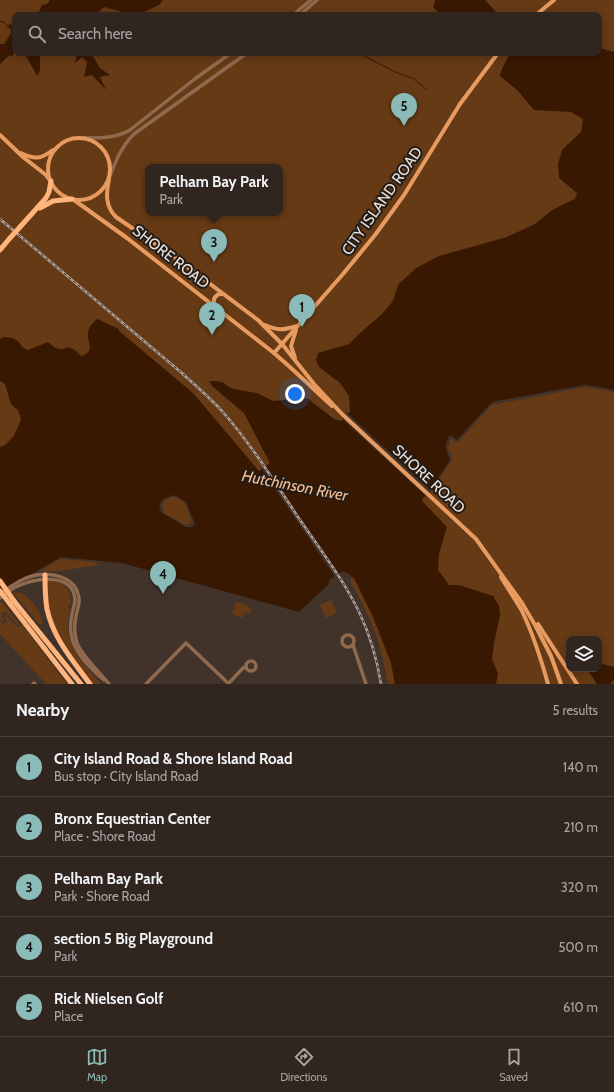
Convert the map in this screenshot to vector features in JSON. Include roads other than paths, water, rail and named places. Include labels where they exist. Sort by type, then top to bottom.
[{"type":"highway","points":[[0,250],[48,195],[51,181]]},
{"type":"highway","points":[[34,212],[53,201],[73,199]]},
{"type":"highway","points":[[45,577],[46,606],[53,630],[60,643],[90,684]]},
{"type":"highway","points":[[0,581],[12,603],[72,684]]},
{"type":"highway","points":[[1,593],[12,603],[81,684]]},
{"type":"main road","points":[[548,5],[551,0]]},
{"type":"main road","points":[[540,12],[554,0]]},
{"type":"main road","name":"CITY ISLAND ROAD","points":[[274,353],[358,257],[375,235],[404,195],[460,104],[496,56]]},
{"type":"main road","points":[[0,135],[51,181]]},
{"type":"main road","points":[[19,152],[29,157],[36,158],[47,155],[58,146],[76,138],[85,138],[96,143],[104,151],[110,164],[109,177],[103,188],[97,194],[86,199],[73,199],[64,196],[53,186],[49,172],[49,164],[52,155],[58,146]]},
{"type":"main road","name":"SHORE ROAD","points":[[109,177],[107,201],[116,217],[263,324],[282,344],[314,384],[342,414],[476,539],[522,603],[547,648],[560,684]]},
{"type":"main road","name":"SHORE ROAD","points":[[73,199],[137,245],[274,353],[329,404],[342,414]]},
{"type":"main road","points":[[216,308],[213,302],[214,298],[219,294],[225,295]]},
{"type":"main road","points":[[263,324],[282,330],[298,326]]},
{"type":"main road","points":[[296,361],[291,346],[298,326]]},
{"type":"main road","name":"SHORE ROAD","points":[[495,566],[527,622],[548,684]]},
{"type":"main road","points":[[522,603],[577,684]]},
{"type":"street","points":[[297,12],[311,0]]},
{"type":"street","points":[[303,12],[317,0]]},
{"type":"street","points":[[85,138],[111,137],[130,130],[188,84],[227,56]]},
{"type":"street","points":[[109,177],[120,151],[134,134],[243,56]]},
{"type":"street","points":[[0,598],[1,593],[19,585],[45,577],[62,582],[68,586],[72,591],[75,600],[71,624],[73,641],[83,659],[108,684]]},
{"type":"street","points":[[146,684],[186,643],[228,684],[243,668],[246,667]]},
{"type":"street","points":[[353,645],[366,684]]},
{"type":"water","points":[[50,0],[163,0],[159,5],[144,12],[123,12],[104,7],[98,12],[39,12],[42,5],[47,4]]},
{"type":"water","points":[[435,0],[485,0],[496,12],[438,12],[433,7]]},
{"type":"water","points":[[10,24],[12,25],[12,56],[12,57],[10,55],[0,64],[0,44],[4,44],[11,33],[11,29],[7,27]]},
{"type":"water","name":"Hutchinson River","points":[[602,49],[614,52],[614,390],[585,385],[493,402],[457,441],[449,436],[447,452],[451,460],[427,495],[422,499],[423,502],[447,527],[439,554],[438,570],[449,585],[459,585],[493,596],[499,606],[500,615],[492,659],[498,674],[496,684],[395,684],[391,663],[373,617],[354,578],[343,571],[330,579],[328,585],[299,612],[122,563],[61,557],[0,592],[0,447],[5,445],[14,436],[21,419],[18,410],[11,404],[5,384],[0,381],[0,339],[4,337],[13,338],[19,342],[22,347],[28,350],[48,342],[57,349],[68,347],[75,350],[81,356],[89,352],[89,330],[91,325],[97,319],[119,329],[119,331],[193,393],[259,471],[270,463],[244,413],[212,386],[209,381],[222,382],[231,388],[257,393],[273,401],[307,398],[334,419],[342,421],[350,411],[349,396],[340,383],[319,367],[316,360],[318,353],[349,344],[382,314],[393,301],[398,285],[416,268],[439,256],[507,237],[535,224],[552,210],[575,199],[577,193],[559,178],[558,164],[562,150],[581,132],[583,119],[571,112],[534,110],[518,91],[500,76],[508,56],[602,56]],"holes":[[[174,495],[186,502],[195,524],[192,527],[186,527],[162,513],[159,506],[163,499]]]},
{"type":"water","points":[[26,56],[40,56],[40,71],[37,76]]},
{"type":"water","points":[[76,56],[93,56],[100,68],[110,75],[100,77],[106,90],[92,75],[84,77],[87,62],[82,57],[75,63]]},
{"type":"water","points":[[602,664],[614,667],[614,680],[610,684],[597,684],[589,672],[602,672]]},
{"type":"waterway","points":[[0,21],[8,26]]},
{"type":"waterway","points":[[365,56],[395,72],[414,79],[427,90]]},
{"type":"railway","points":[[0,219],[183,374],[213,401],[243,436],[354,601],[370,640],[381,684]]},
{"type":"place","name":"Rick Nielsen Golf","points":[[404,126]]},
{"type":"place","name":"Pelham Bay Park","points":[[214,262]]},
{"type":"place","name":"City Island Road & Shore Island Road","points":[[302,327]]},
{"type":"place","name":"Bronx Equestrian Center","points":[[212,335]]},
{"type":"place","name":"section 5 Big Playground","points":[[163,594]]}]
